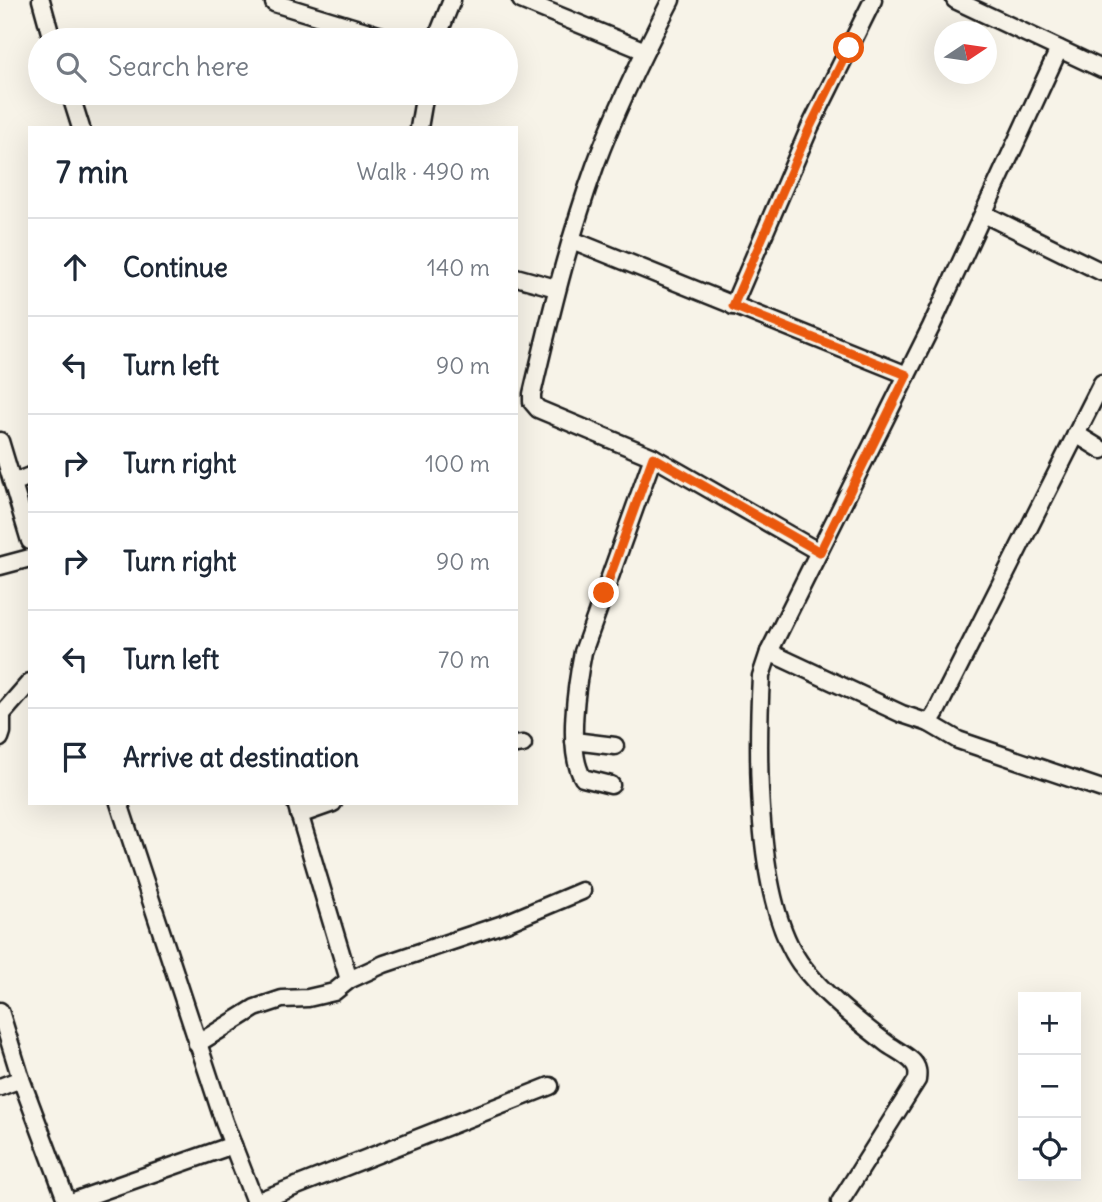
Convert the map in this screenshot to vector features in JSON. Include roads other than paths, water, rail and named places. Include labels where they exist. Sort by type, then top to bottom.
[{"type":"street","points":[[41,0],[49,28]]},
{"type":"street","points":[[441,28],[452,0]]},
{"type":"street","points":[[521,0],[645,51]]},
{"type":"street","points":[[671,0],[645,51],[595,166],[556,288],[532,402],[538,409],[653,457],[820,552]]},
{"type":"street","points":[[733,306],[810,127],[873,0]]},
{"type":"street","points":[[955,0],[1102,69]]},
{"type":"street","points":[[274,3],[356,28]]},
{"type":"street","points":[[840,1202],[918,1080],[918,1070],[913,1061],[887,1044],[827,992],[800,962],[779,914],[763,840],[761,676],[769,652],[984,214],[1059,49]]},
{"type":"street","points":[[74,105],[80,126]]},
{"type":"street","points":[[419,126],[423,105]]},
{"type":"street","points":[[984,214],[1102,272]]},
{"type":"street","points":[[572,240],[907,375]]},
{"type":"street","points":[[518,278],[556,288]]},
{"type":"street","points":[[929,723],[1102,383]]},
{"type":"street","points":[[1076,434],[1102,450]]},
{"type":"street","points":[[0,441],[28,534]]},
{"type":"street","points":[[611,785],[583,778],[577,769],[574,741],[579,675],[583,652],[653,457]]},
{"type":"street","points":[[13,484],[28,477]]},
{"type":"street","points":[[0,566],[28,559]]},
{"type":"street","points":[[769,652],[902,714],[929,723],[958,740],[1102,789]]},
{"type":"street","points":[[0,738],[2,714],[28,684]]},
{"type":"street","points":[[574,741],[615,746]]},
{"type":"street","points":[[120,805],[197,1044],[255,1202],[550,1086]]},
{"type":"street","points":[[321,805],[297,809],[349,981]]},
{"type":"street","points":[[197,1044],[255,1008],[282,999],[309,998],[334,992],[349,981],[416,952],[506,923],[582,891]]},
{"type":"street","points":[[0,1011],[21,1079],[69,1202],[233,1145]]},
{"type":"street","points":[[0,1087],[21,1079]]}]
